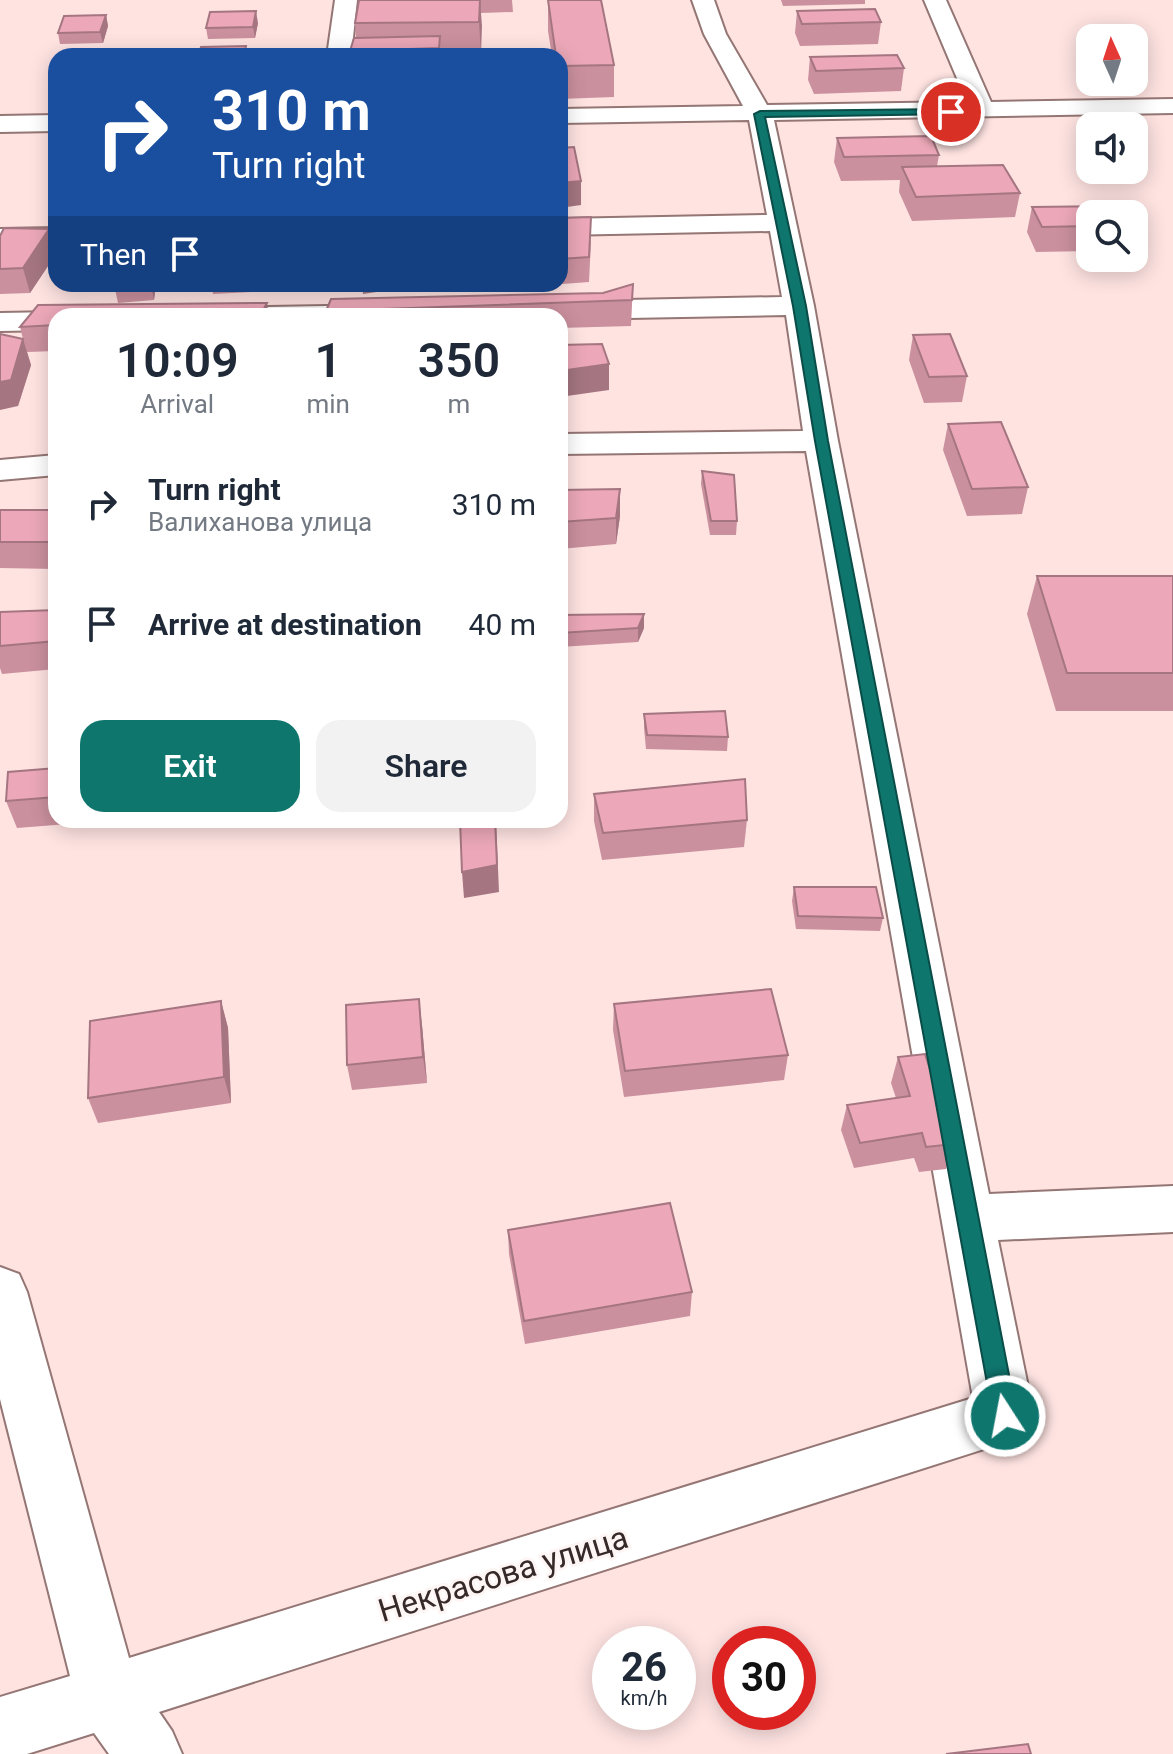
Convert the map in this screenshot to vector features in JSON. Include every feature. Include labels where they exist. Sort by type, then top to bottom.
[{"type":"street","points":[[340,48],[346,0]]},
{"type":"street","points":[[703,0],[715,34],[760,114],[799,306],[821,441],[968,1218],[1173,1209]]},
{"type":"street","points":[[935,0],[983,111]]},
{"type":"street","points":[[568,116],[1173,106]]},
{"type":"street","points":[[0,124],[48,123]]},
{"type":"street","points":[[568,227],[780,223]]},
{"type":"street","points":[[0,237],[48,236]]},
{"type":"street","points":[[568,310],[799,306]]},
{"type":"street","points":[[0,322],[48,321]]},
{"type":"street","points":[[568,444],[821,441]]},
{"type":"street","points":[[0,470],[48,466]]},
{"type":"street","name":"Некрасова улица","points":[[0,1730],[1005,1416],[968,1218]]},
{"type":"street","points":[[0,1292],[108,1698],[149,1754]]},
{"type":"building","points":[[359,0],[480,0],[479,22],[355,23]]},
{"type":"building","points":[[548,0],[601,0],[614,65],[568,66],[568,48],[555,48]]},
{"type":"building","points":[[875,9],[881,22],[802,24],[797,11]]},
{"type":"building","points":[[256,11],[253,27],[206,28],[210,12]]},
{"type":"building","points":[[106,15],[100,32],[58,33],[64,16]]},
{"type":"building","points":[[440,36],[439,48],[351,48],[354,38]]},
{"type":"building","points":[[246,46],[246,48],[201,47]]},
{"type":"building","points":[[897,55],[904,68],[816,71],[810,57]]},
{"type":"building","points":[[931,136],[939,155],[844,157],[837,138]]},
{"type":"building","points":[[568,147],[574,147],[581,181],[568,182]]},
{"type":"building","points":[[1003,165],[1020,193],[916,197],[902,167]]},
{"type":"building","points":[[1076,206],[1076,226],[1042,227],[1032,207]]},
{"type":"building","points":[[591,217],[589,257],[568,258],[568,218]]},
{"type":"building","points":[[4,228],[48,229],[23,268],[0,269],[0,236]]},
{"type":"building","points":[[633,284],[632,300],[327,308],[331,299],[603,293]]},
{"type":"building","points":[[267,303],[264,308],[48,308],[48,325],[20,327],[38,305]]},
{"type":"building","points":[[0,334],[23,339],[11,380],[0,382]]},
{"type":"building","points":[[950,334],[967,376],[929,377],[913,335]]},
{"type":"building","points":[[602,344],[609,364],[568,370],[568,345]]},
{"type":"building","points":[[1001,422],[1028,487],[972,489],[948,424]]},
{"type":"building","points":[[702,471],[734,475],[737,521],[711,521]]},
{"type":"building","points":[[620,489],[616,518],[568,521],[568,490]]},
{"type":"building","points":[[0,510],[48,510],[48,542],[0,542]]},
{"type":"building","points":[[1037,576],[1173,576],[1173,673],[1067,673]]},
{"type":"building","points":[[48,610],[48,642],[0,646],[0,612]]},
{"type":"building","points":[[644,614],[638,628],[568,632],[568,615]]},
{"type":"building","points":[[725,711],[728,737],[647,735],[644,714]]},
{"type":"building","points":[[48,769],[48,798],[6,801],[8,772]]},
{"type":"building","points":[[745,779],[747,820],[603,833],[594,794]]},
{"type":"building","points":[[460,828],[495,828],[497,865],[462,872]]},
{"type":"building","points":[[794,887],[876,887],[883,918],[798,916]]},
{"type":"building","points":[[771,989],[788,1055],[625,1071],[614,1004]]},
{"type":"building","points":[[419,999],[423,1057],[347,1065],[346,1005]]},
{"type":"building","points":[[221,1001],[224,1077],[88,1098],[90,1021]]},
{"type":"building","points":[[925,1054],[954,1144],[926,1147],[922,1133],[860,1143],[847,1105],[910,1096],[898,1057]]},
{"type":"building","points":[[670,1203],[692,1292],[524,1321],[508,1230]]},
{"type":"building","points":[[1028,1744],[1031,1754],[946,1754]]},
{"type":"route","points":[[951,112],[760,114],[799,306],[821,441],[1005,1416]]}]
